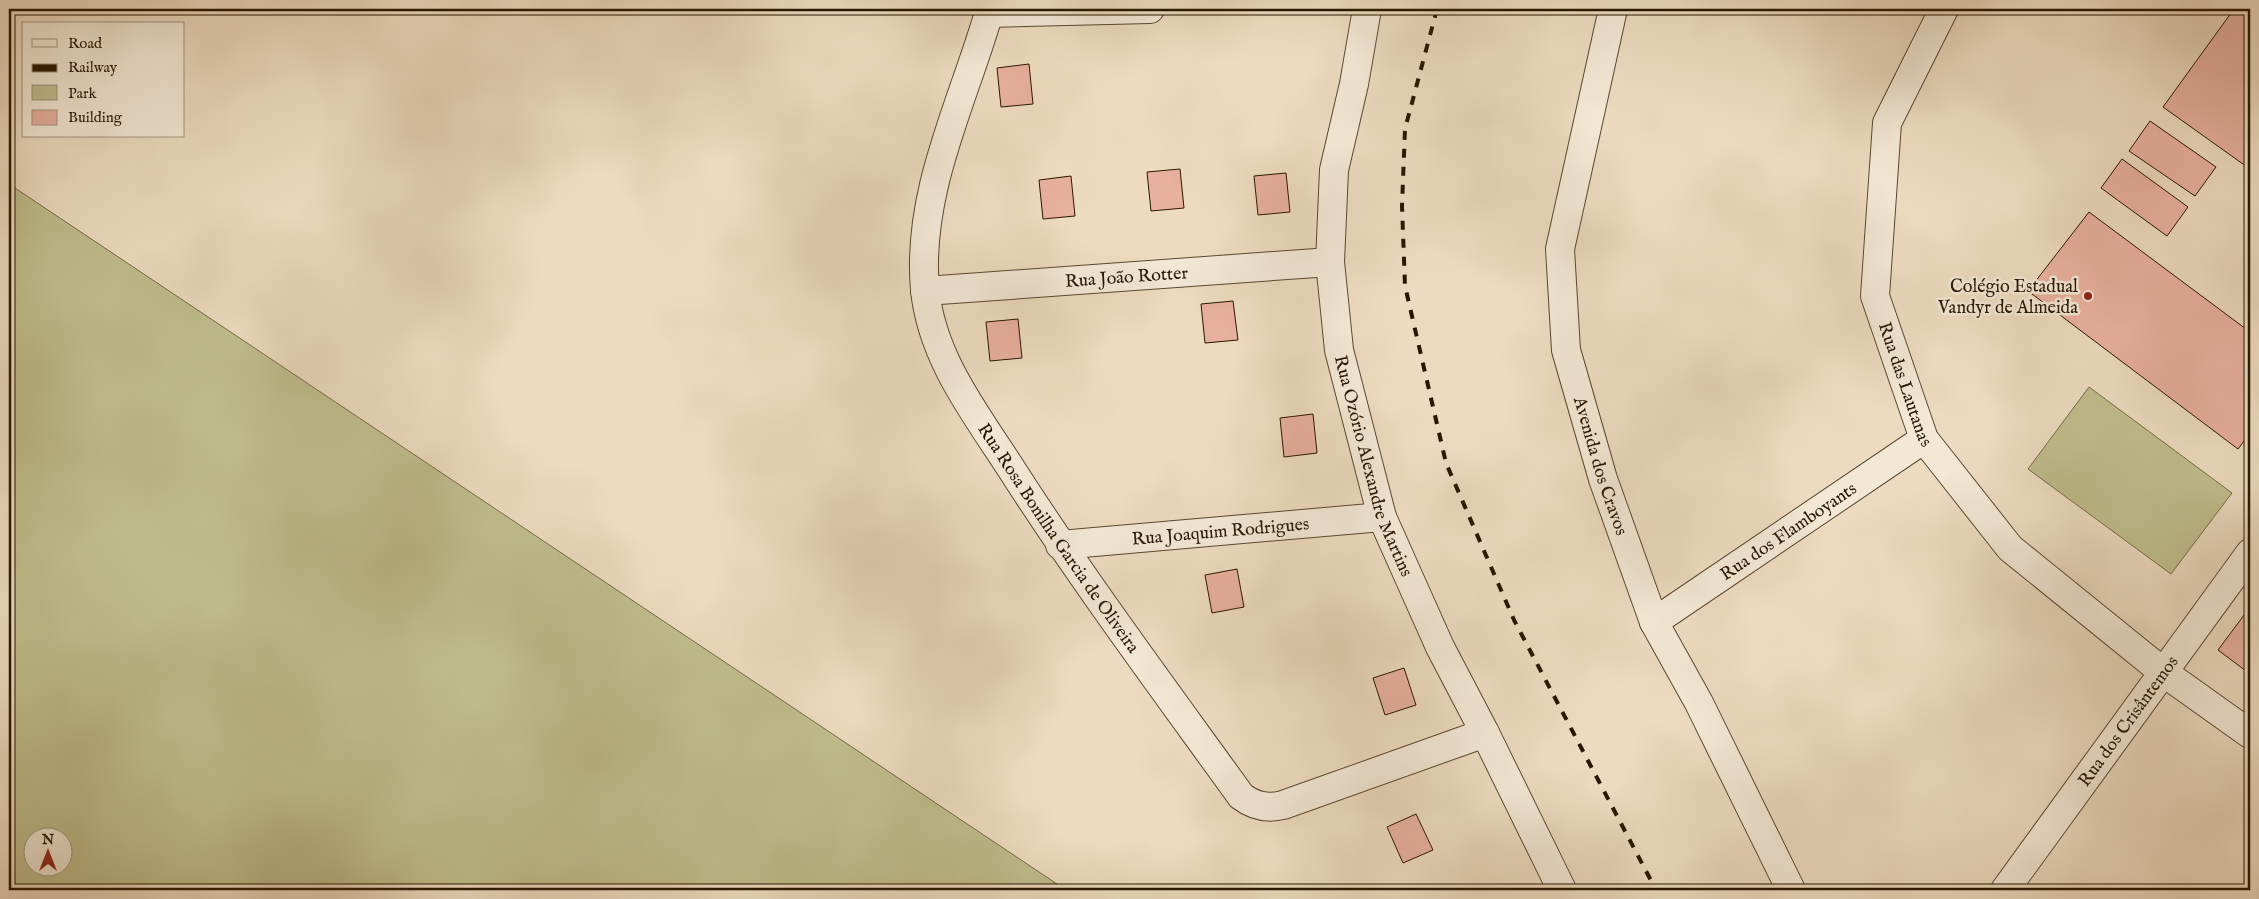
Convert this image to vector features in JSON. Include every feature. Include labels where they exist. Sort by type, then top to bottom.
[{"type":"street","points":[[990,11],[1150,9]]},
{"type":"street","name":"Rua Ozório Alexandre Martins","points":[[1367,9],[1354,84],[1334,170],[1330,262],[1339,350],[1382,517],[1440,647],[1485,733],[1562,890]]},
{"type":"street","name":"Avenida dos Cravos","points":[[1613,9],[1560,250],[1566,350],[1603,479],[1654,622],[1699,703],[1791,890]]},
{"type":"street","name":"Rua das Lautanas","points":[[1944,9],[1887,122],[1875,296],[1924,439],[2010,548],[2163,672],[2250,734]]},
{"type":"street","name":"Rua Rosa Bonilha Garcia de Oliveira","points":[[990,11],[942,150],[926,232],[925,291],[934,331],[949,372],[1060,545],[1241,796],[1258,806],[1283,805],[1485,733]]},
{"type":"street","name":"Rua João Rotter","points":[[925,291],[1330,262]]},
{"type":"street","name":"Rua dos Flamboyants","points":[[1654,622],[1924,439]]},
{"type":"street","name":"Rua Joaquim Rodrigues","points":[[1060,545],[1382,517]]},
{"type":"street","name":"Rua dos Crisântemos","points":[[2005,890],[2250,553]]},
{"type":"green space","points":[[9,184],[1066,890],[9,890]]},
{"type":"green space","points":[[2089,387],[2232,493],[2171,574],[2028,469]]},
{"type":"building","points":[[2234,9],[2250,19],[2250,169],[2163,107]]},
{"type":"building","points":[[1029,64],[1033,104],[1001,107],[997,68]]},
{"type":"building","points":[[2150,121],[2216,167],[2195,196],[2129,151]]},
{"type":"building","points":[[2122,159],[2188,207],[2167,236],[2101,188]]},
{"type":"building","points":[[1180,169],[1184,208],[1151,211],[1147,172]]},
{"type":"building","points":[[1286,173],[1290,212],[1258,215],[1254,176]]},
{"type":"building","points":[[1071,176],[1075,216],[1043,219],[1039,180]]},
{"type":"building","points":[[2089,212],[2250,332],[2250,433],[2238,449],[2028,291]]},
{"type":"building","points":[[1233,301],[1238,340],[1205,343],[1201,304]]},
{"type":"building","points":[[1018,319],[1022,358],[990,361],[986,322]]},
{"type":"building","points":[[1313,414],[1317,453],[1284,457],[1280,418]]},
{"type":"building","points":[[1237,569],[1244,607],[1212,613],[1205,575]]},
{"type":"building","points":[[2250,607],[2250,674],[2218,650]]},
{"type":"building","points":[[1404,668],[1416,705],[1385,715],[1373,678]]},
{"type":"building","points":[[1416,814],[1433,850],[1403,863],[1387,827]]},
{"type":"railway","points":[[1437,9],[1405,129],[1402,206],[1405,286],[1446,463],[1514,620],[1656,890]]},
{"type":"place","name":"Colégio Estadual Vandyr de Almeida","points":[[2088,296]]}]
